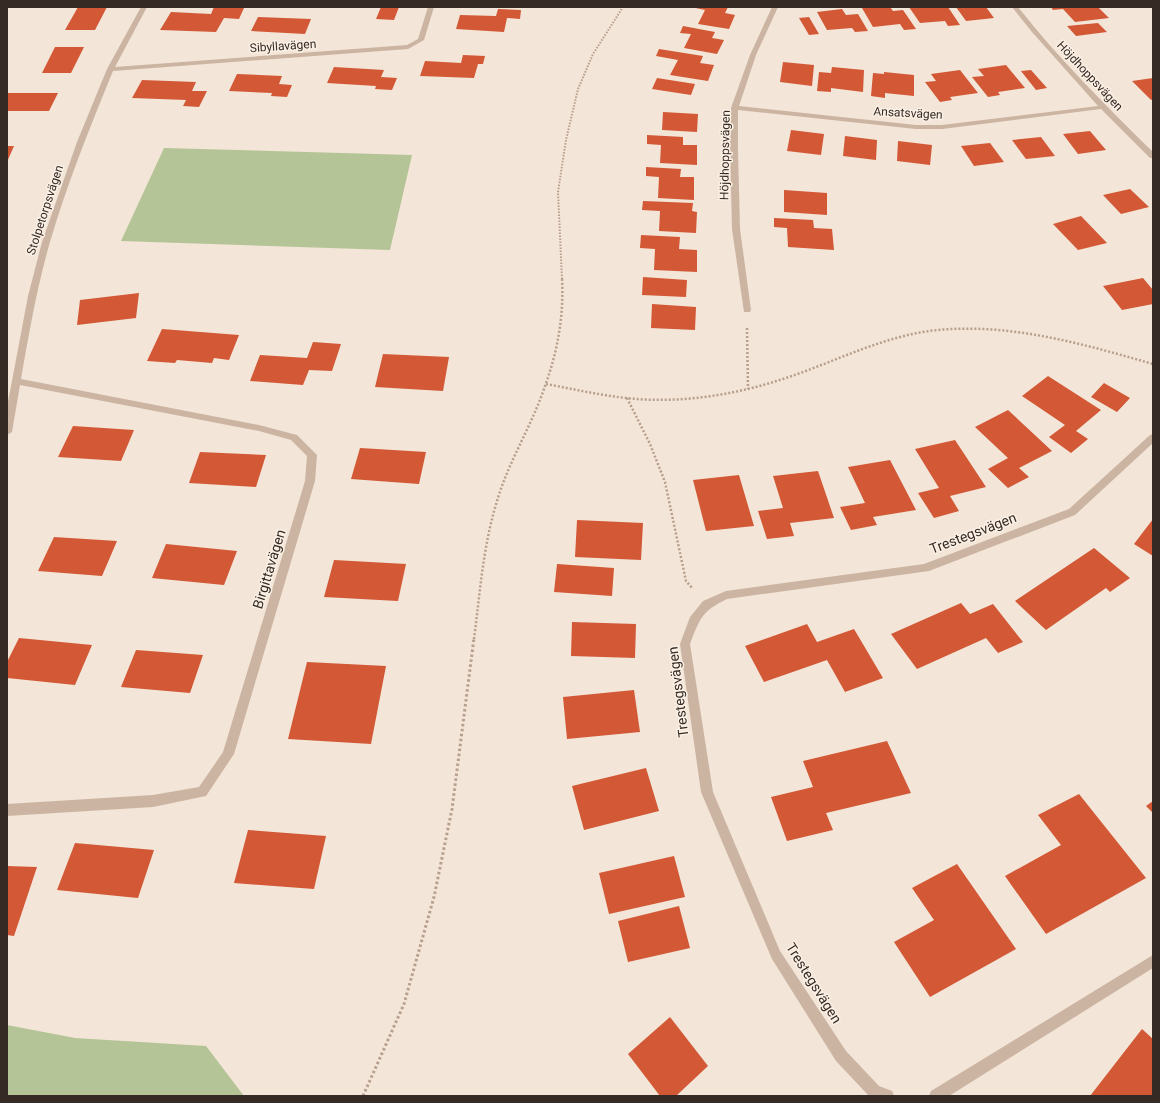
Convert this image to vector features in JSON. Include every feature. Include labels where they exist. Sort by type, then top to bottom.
[{"type":"street","name":"Stolpetorpsvägen","points":[[7,432],[32,296],[46,242],[78,149],[110,69],[144,7]]},
{"type":"street","name":"Sibyllavägen","points":[[110,69],[408,47],[421,40],[431,7]]},
{"type":"street","name":"Höjdhoppsvägen","points":[[747,310],[736,230],[734,149],[736,108],[753,55],[775,7]]},
{"type":"street","name":"Höjdhoppsvägen","points":[[1015,7],[1034,31],[1103,107],[1153,156]]},
{"type":"street","name":"Ansatsvägen","points":[[736,108],[916,127],[942,127],[1103,107]]},
{"type":"street","name":"Birgittavägen","points":[[7,810],[153,801],[202,792],[228,754],[310,481],[312,455],[294,438],[259,428],[16,381]]},
{"type":"street","name":"Trestegsvägen","points":[[886,1096],[874,1091],[841,1056],[776,955],[707,792],[686,644],[694,620],[707,604],[726,595],[925,568],[1072,512],[1153,437]]},
{"type":"street","points":[[936,1096],[1153,961]]},
{"type":"path","points":[[363,1096],[404,1004],[434,897],[452,809],[463,735],[486,549],[497,501],[506,476],[546,384],[558,342],[562,320],[563,267],[558,192],[566,140],[578,89],[593,54],[623,7]]},
{"type":"path","points":[[747,310],[748,389]]},
{"type":"path","points":[[546,384],[627,398],[689,398],[748,389],[786,378],[857,351],[917,334],[939,330],[970,328],[1002,330],[1048,337],[1153,364]]},
{"type":"path","points":[[627,398],[650,444],[666,482],[686,581],[707,604]]},
{"type":"green space","points":[[164,148],[412,155],[390,250],[121,241]]},
{"type":"green space","points":[[7,1025],[75,1038],[206,1046],[244,1096],[7,1096]]},
{"type":"building","points":[[78,7],[107,7],[95,30],[65,30]]},
{"type":"building","points":[[214,7],[244,8],[239,19],[224,18],[216,32],[160,30],[171,12],[211,14]]},
{"type":"building","points":[[381,7],[399,7],[394,20],[376,19]]},
{"type":"building","points":[[691,7],[728,7],[725,13],[735,15],[729,29],[698,24],[705,10]]},
{"type":"building","points":[[890,7],[893,11],[903,10],[916,29],[904,30],[900,24],[873,27],[862,8]]},
{"type":"building","points":[[909,7],[948,7],[960,25],[948,26],[945,21],[920,23]]},
{"type":"building","points":[[956,7],[986,7],[994,18],[966,21]]},
{"type":"building","points":[[1051,7],[1098,7],[1109,18],[1075,22],[1063,9],[1053,10]]},
{"type":"building","points":[[498,9],[521,10],[520,19],[507,18],[504,32],[456,29],[460,15],[496,16]]},
{"type":"building","points":[[842,9],[846,15],[858,14],[868,31],[855,32],[852,28],[827,30],[817,12]]},
{"type":"building","points":[[258,17],[311,19],[305,34],[251,31]]},
{"type":"building","points":[[809,17],[819,34],[809,35],[799,18]]},
{"type":"building","points":[[1098,23],[1107,32],[1076,36],[1067,26]]},
{"type":"building","points":[[683,26],[715,32],[712,38],[724,40],[717,54],[684,48],[691,34],[680,33]]},
{"type":"building","points":[[55,47],[84,47],[71,73],[42,73]]},
{"type":"building","points":[[659,49],[703,56],[700,63],[714,65],[708,81],[670,75],[678,60],[656,56]]},
{"type":"building","points":[[463,55],[485,56],[483,64],[478,64],[474,78],[420,76],[425,61],[461,63]]},
{"type":"building","points":[[783,62],[814,65],[812,86],[780,82]]},
{"type":"building","points":[[1006,65],[1025,88],[998,92],[1000,95],[988,97],[972,77],[984,76],[978,69]]},
{"type":"building","points":[[334,67],[384,70],[381,77],[397,78],[392,90],[375,89],[376,86],[327,83]]},
{"type":"building","points":[[832,67],[864,70],[863,92],[831,88],[831,92],[817,91],[819,72],[831,73]]},
{"type":"building","points":[[960,70],[978,93],[950,97],[952,100],[940,102],[925,82],[936,81],[931,74]]},
{"type":"building","points":[[1031,70],[1047,88],[1036,90],[1021,71]]},
{"type":"building","points":[[884,72],[914,75],[914,96],[885,93],[885,98],[871,96],[873,73],[884,74]]},
{"type":"building","points":[[237,74],[282,76],[279,84],[292,85],[287,97],[271,96],[272,93],[229,91]]},
{"type":"building","points":[[657,78],[695,84],[691,95],[652,89]]},
{"type":"building","points":[[1153,78],[1153,99],[1151,100],[1132,81]]},
{"type":"building","points":[[142,80],[196,82],[192,91],[207,91],[199,107],[183,106],[186,100],[132,98]]},
{"type":"building","points":[[7,93],[58,93],[49,111],[7,111]]},
{"type":"building","points":[[663,112],[698,114],[697,132],[662,130]]},
{"type":"building","points":[[791,130],[824,134],[821,155],[787,151]]},
{"type":"building","points":[[1090,131],[1106,150],[1078,154],[1063,134]]},
{"type":"building","points":[[647,135],[683,137],[683,145],[697,145],[697,165],[660,163],[661,145],[647,144]]},
{"type":"building","points":[[845,136],[877,140],[876,160],[843,156]]},
{"type":"building","points":[[1041,137],[1055,156],[1026,159],[1012,140]]},
{"type":"building","points":[[898,141],[932,145],[930,165],[897,161]]},
{"type":"building","points":[[990,143],[1004,162],[974,166],[961,146]]},
{"type":"building","points":[[7,146],[14,146],[7,162]]},
{"type":"building","points":[[646,167],[681,169],[680,177],[694,177],[694,200],[658,198],[659,177],[646,176]]},
{"type":"building","points":[[1130,189],[1149,207],[1121,214],[1103,195]]},
{"type":"building","points":[[784,190],[827,193],[827,215],[784,212]]},
{"type":"building","points":[[643,201],[693,203],[692,211],[697,212],[696,233],[659,231],[660,211],[642,210]]},
{"type":"building","points":[[1081,216],[1107,243],[1078,250],[1053,224]]},
{"type":"building","points":[[774,218],[813,220],[814,228],[832,229],[834,250],[788,247],[787,228],[774,227]]},
{"type":"building","points":[[641,235],[680,237],[679,249],[697,250],[697,272],[654,270],[655,249],[640,248]]},
{"type":"building","points":[[643,277],[687,280],[686,297],[642,295]]},
{"type":"building","points":[[1143,278],[1153,290],[1153,304],[1122,310],[1103,286]]},
{"type":"building","points":[[139,293],[136,318],[77,325],[80,300]]},
{"type":"building","points":[[652,304],[696,307],[695,330],[651,328]]},
{"type":"building","points":[[162,329],[239,335],[229,360],[214,358],[212,363],[177,360],[175,363],[147,361]]},
{"type":"building","points":[[313,342],[341,344],[332,371],[309,370],[303,385],[250,381],[260,355],[307,358]]},
{"type":"building","points":[[383,354],[449,357],[443,391],[375,387]]},
{"type":"building","points":[[1048,376],[1101,410],[1076,431],[1088,439],[1071,453],[1049,437],[1065,425],[1022,396]]},
{"type":"building","points":[[1104,383],[1130,398],[1117,412],[1091,397]]},
{"type":"building","points":[[1008,410],[1052,451],[1019,468],[1029,477],[1008,488],[988,469],[1008,458],[975,427]]},
{"type":"building","points":[[73,426],[134,430],[121,461],[58,457]]},
{"type":"building","points":[[955,440],[986,487],[950,496],[959,511],[934,518],[918,493],[939,488],[915,449]]},
{"type":"building","points":[[360,448],[426,452],[419,484],[351,479]]},
{"type":"building","points":[[200,452],[266,455],[256,487],[189,483]]},
{"type":"building","points":[[890,460],[916,510],[873,517],[877,525],[851,530],[840,507],[865,503],[848,467]]},
{"type":"building","points":[[818,471],[834,518],[790,523],[794,536],[767,539],[758,511],[783,508],[773,476]]},
{"type":"building","points":[[739,475],[754,526],[706,531],[693,480]]},
{"type":"building","points":[[1153,519],[1153,556],[1134,544]]},
{"type":"building","points":[[577,520],[643,523],[641,560],[575,557]]},
{"type":"building","points":[[54,537],[117,541],[102,576],[38,571]]},
{"type":"building","points":[[166,544],[237,551],[224,585],[152,578]]},
{"type":"building","points":[[1094,548],[1130,578],[1110,592],[1106,588],[1046,630],[1015,601]]},
{"type":"building","points":[[334,560],[406,564],[398,601],[324,597]]},
{"type":"building","points":[[557,564],[614,568],[612,596],[554,592]]},
{"type":"building","points":[[961,603],[970,614],[993,604],[1023,642],[998,653],[986,638],[917,669],[891,634]]},
{"type":"building","points":[[572,622],[636,624],[635,658],[571,656]]},
{"type":"building","points":[[807,624],[817,642],[854,629],[883,678],[845,692],[827,660],[764,682],[745,646]]},
{"type":"building","points":[[19,638],[92,645],[75,685],[7,678],[7,662]]},
{"type":"building","points":[[136,650],[203,655],[190,693],[121,687]]},
{"type":"building","points":[[307,662],[386,666],[371,744],[288,739]]},
{"type":"building","points":[[634,690],[640,732],[567,739],[563,697]]},
{"type":"building","points":[[887,741],[911,793],[826,813],[833,830],[787,841],[771,797],[813,787],[803,761]]},
{"type":"building","points":[[646,768],[659,811],[584,830],[572,786]]},
{"type":"building","points":[[1079,794],[1146,878],[1046,934],[1005,876],[1061,845],[1038,815]]},
{"type":"building","points":[[1153,801],[1153,813],[1146,806]]},
{"type":"building","points":[[248,830],[326,836],[314,889],[234,883]]},
{"type":"building","points":[[75,843],[154,850],[138,898],[57,890]]},
{"type":"building","points":[[674,856],[685,897],[609,914],[599,873]]},
{"type":"building","points":[[957,864],[1016,949],[930,997],[894,942],[934,920],[912,888]]},
{"type":"building","points":[[7,866],[37,867],[14,936],[7,935]]},
{"type":"building","points":[[679,906],[690,948],[628,962],[618,921]]},
{"type":"building","points":[[670,1017],[708,1066],[676,1096],[660,1096],[628,1054]]},
{"type":"building","points":[[1142,1029],[1153,1039],[1153,1096],[1090,1096]]}]
